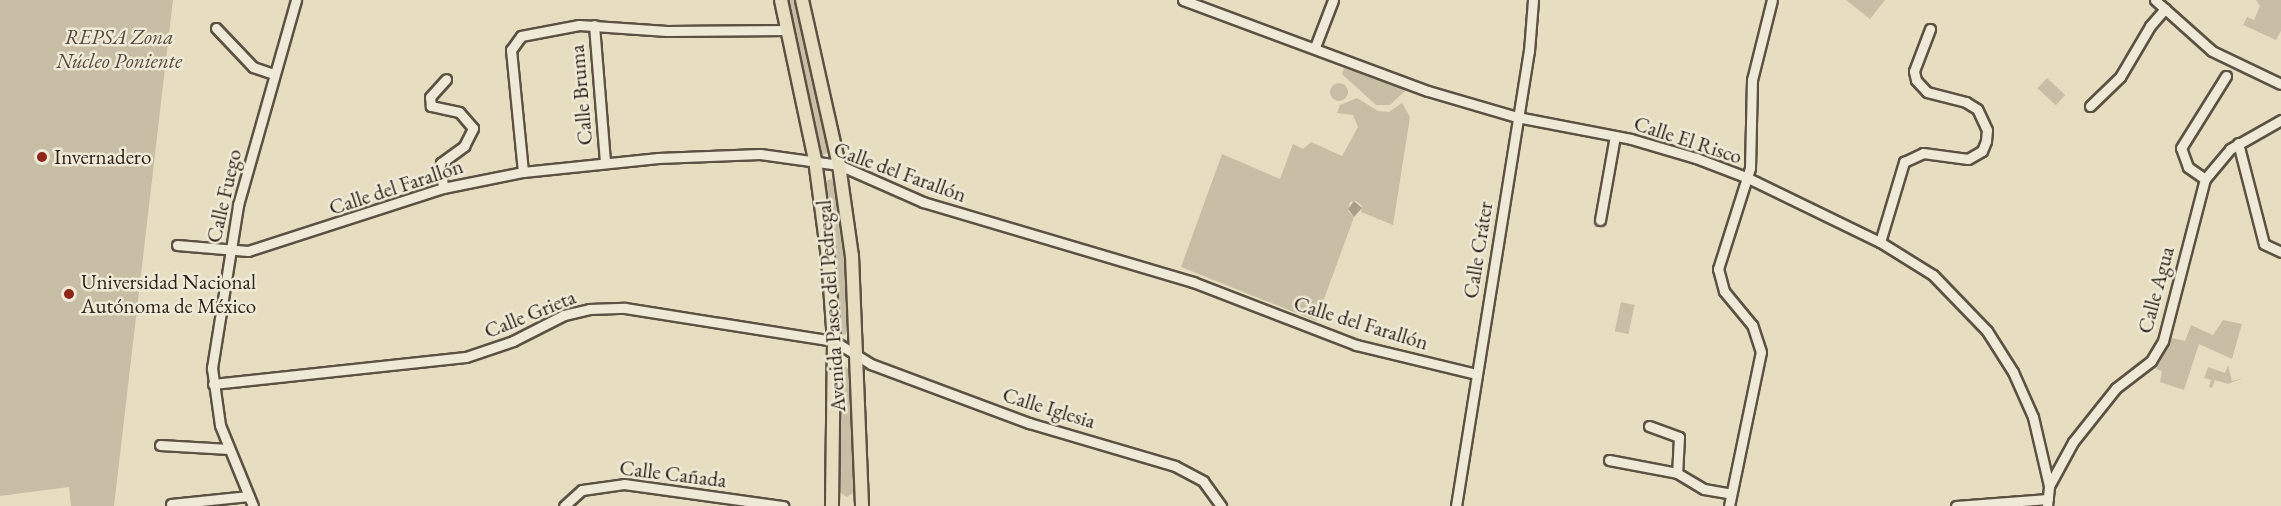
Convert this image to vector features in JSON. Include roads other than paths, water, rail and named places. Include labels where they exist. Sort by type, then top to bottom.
[{"type":"main road","name":"Avenida Paseo del Pedregal","points":[[781,0],[814,160],[834,341],[832,506]]},
{"type":"main road","name":"Avenida Paseo del Pedregal","points":[[802,0],[839,165],[852,256],[858,355],[862,506]]},
{"type":"street","name":"Calle Fuego","points":[[253,506],[220,425],[213,384],[229,252],[273,74],[296,0]]},
{"type":"street","name":"Calle El Risco","points":[[1183,0],[1315,47],[1428,91],[1517,117],[1615,136],[1672,150],[1748,178],[1880,242],[1933,275],[1988,331],[2013,372],[2033,417],[2049,486]]},
{"type":"street","points":[[1315,47],[1333,0]]},
{"type":"street","name":"Calle Cráter","points":[[1456,506],[1533,0]]},
{"type":"street","points":[[1729,506],[1761,352],[1752,324],[1724,291],[1719,269],[1748,178],[1753,148],[1754,66],[1772,0]]},
{"type":"street","points":[[2156,0],[2218,55],[2281,84]]},
{"type":"street","points":[[2090,106],[2120,76],[2150,26],[2165,9]]},
{"type":"street","points":[[523,172],[511,50],[514,41],[564,26],[594,25],[667,31],[787,30]]},
{"type":"street","name":"Calle Bruma","points":[[594,25],[605,163]]},
{"type":"street","points":[[216,28],[253,67],[273,74]]},
{"type":"street","points":[[1880,242],[1904,162],[1923,153],[1968,159],[1983,151],[1986,141],[1987,130],[1977,109],[1966,102],[1927,92],[1916,80],[1914,71],[1930,29]]},
{"type":"street","points":[[2205,179],[2188,167],[2181,148],[2226,76]]},
{"type":"street","points":[[443,188],[441,163],[464,146],[473,128],[459,112],[431,106],[430,97],[446,79]]},
{"type":"street","name":"Calle Agua","points":[[2047,502],[2049,486],[2058,465],[2104,401],[2157,353],[2205,179],[2238,143],[2281,120]]},
{"type":"street","points":[[1600,220],[1615,136]]},
{"type":"street","points":[[2238,143],[2264,244],[2281,252]]},
{"type":"street","name":"Calle del Farallón","points":[[177,245],[229,252],[278,244],[443,188],[523,172],[605,163],[731,154],[814,160],[839,165],[922,202],[1193,282],[1356,345],[1476,374]]},
{"type":"street","name":"Calle Grieta","points":[[213,384],[466,357],[589,309],[625,308],[834,341],[858,355]]},
{"type":"street","name":"Calle Iglesia","points":[[858,355],[871,364],[1029,423],[1175,466],[1203,481],[1221,506]]},
{"type":"street","points":[[1649,426],[1679,437],[1677,473]]},
{"type":"street","points":[[160,445],[229,449]]},
{"type":"street","points":[[1610,460],[1677,473],[1704,489],[1731,494]]},
{"type":"street","name":"Calle Cañada","points":[[564,506],[582,490],[624,484],[783,506]]},
{"type":"street","points":[[171,504],[249,496]]},
{"type":"street","points":[[1956,506],[2047,502]]},
{"type":"place","name":"Invernadero","points":[[42,157]]},
{"type":"place","name":"Universidad Nacional Autónoma de México","points":[[69,294]]},
{"type":"park label","name":"REPSA Zona Núcleo Poniente","points":[[119,49]]}]
